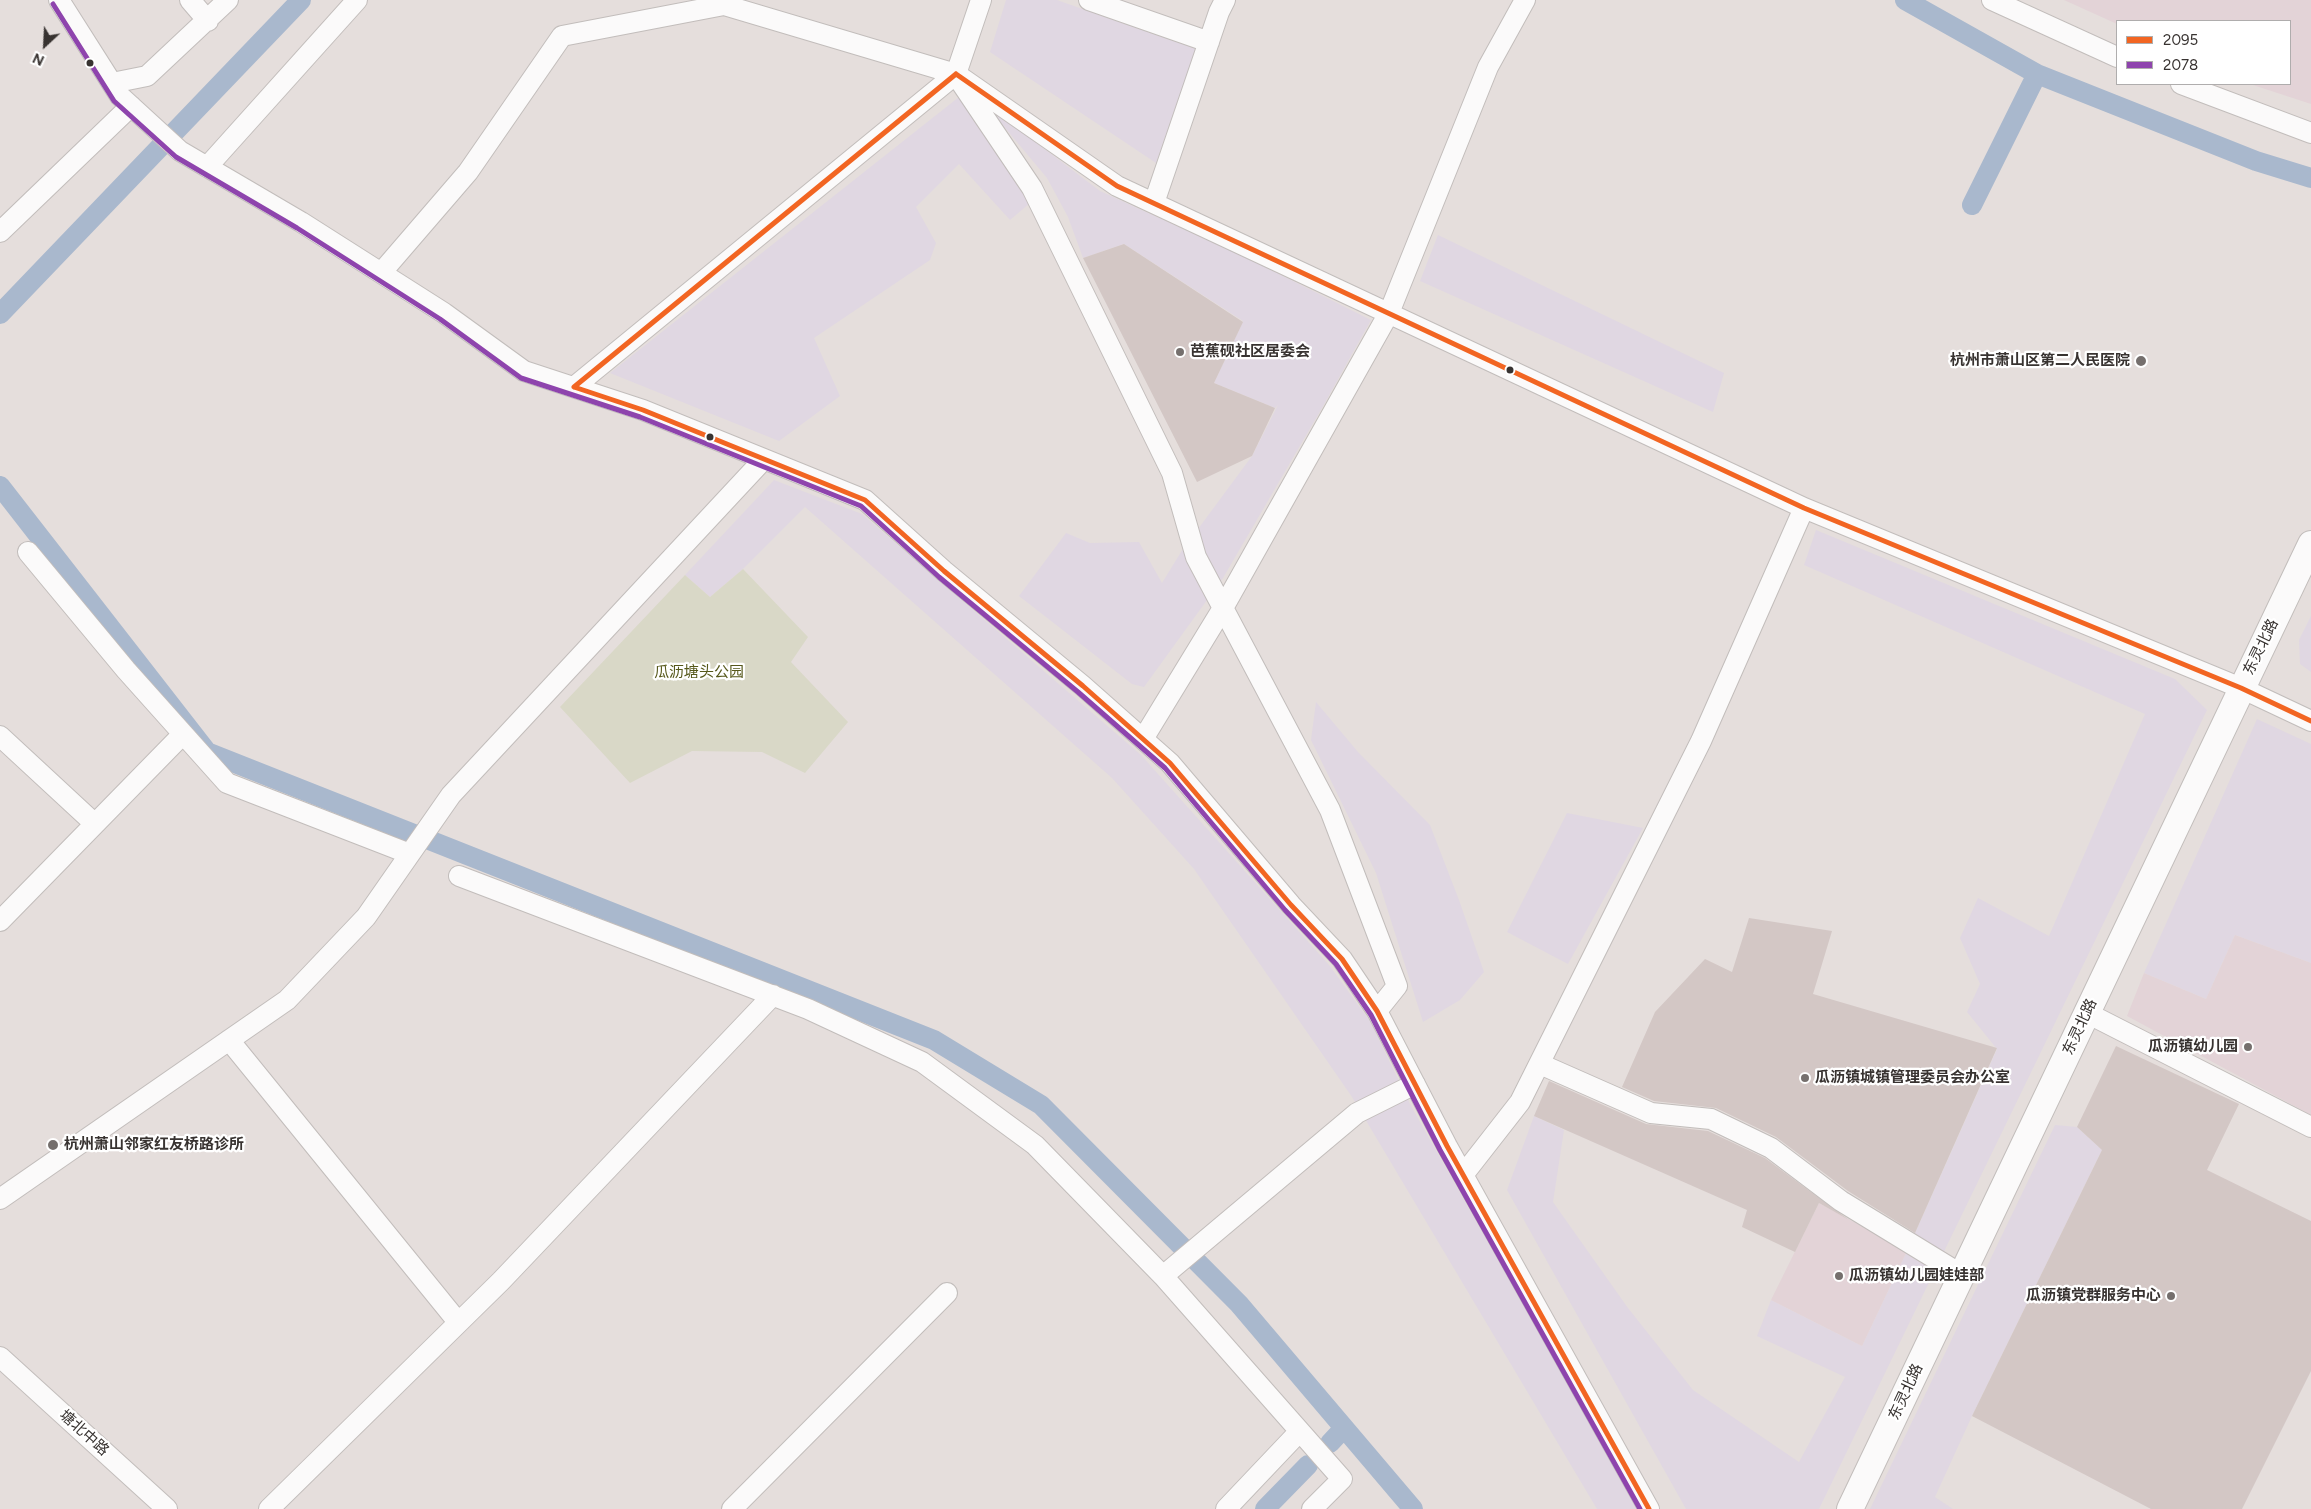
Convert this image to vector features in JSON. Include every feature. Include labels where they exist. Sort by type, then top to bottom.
[{"type":"main road","name":"东灵北路","points":[[1850,1509],[2311,544]]},
{"type":"street","points":[[59,0],[121,95],[180,151],[301,222],[444,313],[524,371],[643,410],[865,500],[944,571],[1170,763],[1291,905],[1342,959],[1377,1011],[1463,1175],[1649,1509]]},
{"type":"street","points":[[190,0],[208,21]]},
{"type":"street","points":[[0,232],[121,95],[148,76],[228,0]]},
{"type":"street","points":[[207,167],[357,0]]},
{"type":"street","points":[[574,388],[956,74],[981,0]]},
{"type":"street","points":[[1089,0],[1209,42]]},
{"type":"street","points":[[1154,203],[1209,42],[1226,0]]},
{"type":"street","points":[[1143,739],[1223,608],[1389,313],[1488,67],[1525,0]]},
{"type":"street","points":[[1992,0],[2116,57]]},
{"type":"street","points":[[381,273],[468,172],[562,36],[724,5],[956,74],[1117,186],[1804,508],[2241,688],[2311,721]]},
{"type":"street","points":[[956,74],[1032,188],[1172,473],[1196,557],[1330,810],[1397,986],[1377,1011]]},
{"type":"street","points":[[2184,85],[2311,133]]},
{"type":"street","points":[[0,1199],[287,1000],[366,917],[446,803],[764,459]]},
{"type":"street","points":[[1463,1175],[1520,1102],[1540,1064],[1701,741],[1804,508]]},
{"type":"street","points":[[28,552],[126,670],[227,783],[410,854]]},
{"type":"street","points":[[0,921],[183,734]]},
{"type":"street","points":[[0,736],[95,824]]},
{"type":"street","points":[[458,876],[808,1009],[922,1062],[1035,1145],[1164,1276],[1342,1479],[1312,1509]]},
{"type":"street","points":[[269,1509],[458,1322],[772,995]]},
{"type":"street","points":[[2087,1013],[2311,1127]]},
{"type":"street","points":[[230,1040],[458,1322]]},
{"type":"street","points":[[1540,1064],[1651,1113],[1712,1119],[1771,1148],[1841,1201],[1962,1275]]},
{"type":"street","points":[[1164,1276],[1357,1113],[1415,1084]]},
{"type":"street","points":[[732,1509],[947,1293]]},
{"type":"street","name":"塘北中路","points":[[0,1357],[167,1509]]},
{"type":"street","points":[[1226,1509],[1299,1432]]},
{"type":"shaded area","points":[[1006,0],[1057,0],[1196,49],[1156,163],[990,52]]},
{"type":"shaded area","points":[[2064,0],[2311,0],[2311,104],[2253,85],[2291,85],[2291,20],[2116,20],[2116,24]]},
{"type":"shaded area","points":[[959,97],[1030,203],[1010,220],[959,164],[916,207],[936,243],[930,260],[814,338],[840,396],[779,441],[610,373]]},
{"type":"shaded area","points":[[985,104],[1100,191],[1249,259],[1371,320],[1223,578],[1144,687],[1132,684],[1019,596],[1066,533],[1090,543],[1139,542],[1162,583],[1181,552],[1252,456],[1278,405],[1275,408],[1214,383],[1243,321],[1124,244],[1083,258],[1068,217],[1047,178]]},
{"type":"shaded area","points":[[1438,235],[1724,373],[1713,412],[1420,281]]},
{"type":"shaded area","points":[[774,480],[862,514],[1141,755],[1329,965],[1370,1021],[1411,1106],[1639,1509],[1597,1509],[1352,1097],[1194,869],[1112,778],[805,507],[743,569],[710,597],[685,575]]},
{"type":"shaded area","points":[[1816,530],[2175,679],[2207,710],[1819,1509],[1686,1509],[1507,1190],[1534,1116],[1564,1130],[1553,1202],[1628,1308],[1693,1390],[1799,1462],[1845,1377],[1757,1336],[1771,1300],[1862,1346],[1907,1251],[1997,1049],[1967,1012],[1980,984],[1960,938],[1978,898],[2049,936],[2145,714],[1804,565]]},
{"type":"shaded area","points":[[2311,616],[2311,672],[2300,664],[2299,640]]},
{"type":"shaded area","points":[[1316,702],[1358,752],[1430,825],[1484,972],[1460,1000],[1423,1022],[1376,873],[1311,740]]},
{"type":"shaded area","points":[[2257,719],[2311,744],[2311,963],[2235,935],[2206,999],[2144,973]]},
{"type":"shaded area","points":[[1567,813],[1643,828],[1568,964],[1507,932]]},
{"type":"shaded area","name":"瓜沥镇幼儿园","points":[[2235,935],[2311,963],[2311,1115],[2127,1016],[2144,973],[2206,999]]},
{"type":"shaded area","points":[[2055,1125],[2077,1127],[2102,1150],[1972,1416],[1935,1497],[1953,1509],[1870,1509]]},
{"type":"shaded area","name":"瓜沥镇幼儿园娃娃部","points":[[1819,1203],[1907,1251],[1862,1346],[1771,1300]]},
{"type":"green space","name":"瓜沥塘头公园","points":[[743,569],[808,637],[791,662],[848,722],[805,773],[762,752],[692,751],[630,783],[560,707],[685,575],[710,597]]},
{"type":"building","name":"芭蕉砚社区居委会","points":[[1124,244],[1243,322],[1214,383],[1275,408],[1252,456],[1197,482],[1083,258]]},
{"type":"building","name":"瓜沥镇城镇管理委员会办公室","points":[[1749,918],[1832,931],[1813,994],[1997,1048],[1915,1233],[1848,1191],[1776,1137],[1716,1108],[1654,1101],[1622,1087],[1655,1012],[1705,959],[1732,972]]},
{"type":"building","name":"瓜沥镇党群服务中心","points":[[2116,1046],[2239,1104],[2207,1170],[2311,1221],[2311,1371],[2242,1509],[2151,1509],[1972,1416],[2102,1150],[2077,1127]]},
{"type":"building","points":[[1549,1081],[1646,1124],[1708,1131],[1765,1158],[1849,1220],[1819,1203],[1795,1252],[1742,1227],[1747,1210],[1534,1116]]},
{"type":"waterway","points":[[0,314],[301,0]]},
{"type":"waterway","points":[[1905,0],[2037,74],[2256,161],[2311,178]]},
{"type":"waterway","points":[[1972,205],[2037,74]]},
{"type":"waterway","points":[[0,486],[207,752],[934,1040],[1041,1105],[1239,1304],[1413,1509]]},
{"type":"waterway","points":[[1330,1443],[1344,1428]]},
{"type":"waterway","points":[[1265,1509],[1308,1465]]},
{"type":"transit line","name":"2078","points":[[53,4],[114,101],[176,157],[297,228],[440,319],[521,378],[640,417],[861,506],[939,577],[1078,692],[1165,768],[1285,910],[1336,964],[1371,1015],[1440,1150],[1640,1509]]},
{"type":"transit line","name":"2095","points":[[956,74],[1117,186],[1804,508],[2241,688],[2311,721]]},
{"type":"transit line","name":"2095","points":[[574,387],[956,74]]},
{"type":"transit line","name":"2095","points":[[574,387],[643,410],[865,500],[944,571],[1083,686],[1170,763],[1291,905],[1342,959],[1377,1011],[1447,1146],[1649,1509]]},
{"type":"place","name":"芭蕉砚社区居委会","points":[[1180,352]]},
{"type":"place","name":"杭州市萧山区第二人民医院","points":[[2141,361]]},
{"type":"place","name":"瓜沥镇幼儿园","points":[[2248,1047]]},
{"type":"place","name":"瓜沥镇城镇管理委员会办公室","points":[[1805,1078]]},
{"type":"place","name":"杭州萧山邻家红友桥路诊所","points":[[53,1145]]},
{"type":"place","name":"瓜沥镇幼儿园娃娃部","points":[[1839,1276]]},
{"type":"place","name":"瓜沥镇党群服务中心","points":[[2171,1296]]}]
